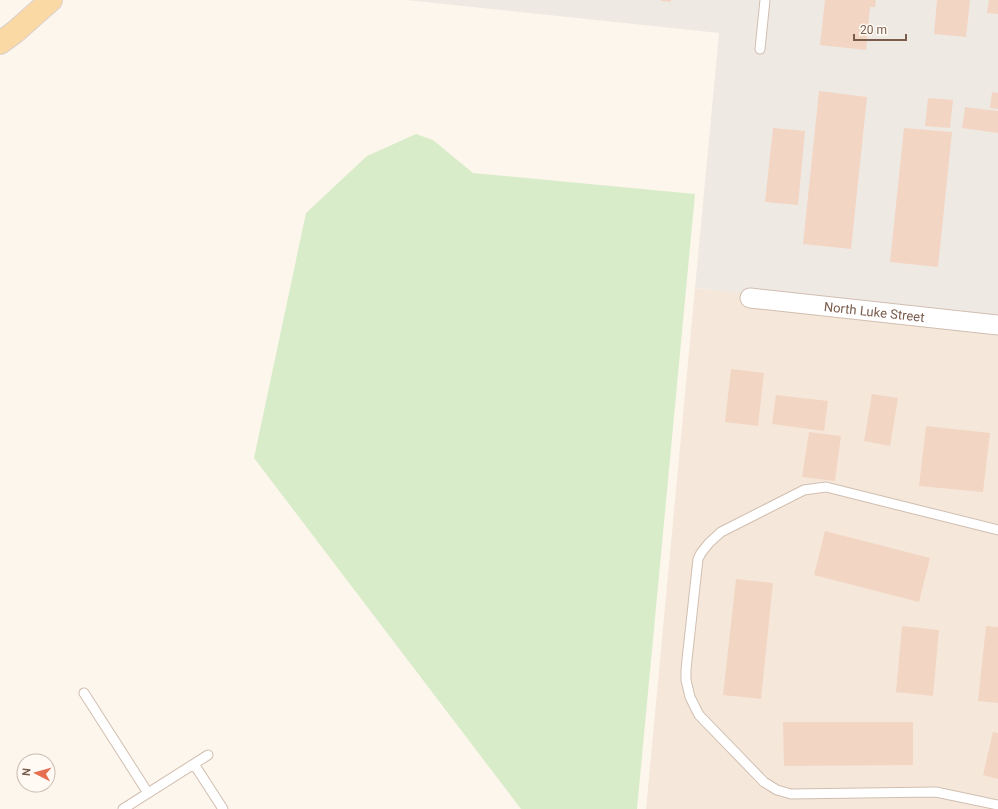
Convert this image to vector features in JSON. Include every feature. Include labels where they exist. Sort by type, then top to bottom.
[{"type":"main road","points":[[0,43],[15,32],[51,0]]},
{"type":"street","name":"North Luke Street","points":[[750,298],[998,325]]},
{"type":"lane","points":[[760,49],[765,0]]},
{"type":"lane","points":[[998,530],[826,487],[804,490],[721,532],[701,553],[698,559],[686,669],[686,680],[690,697],[699,715],[764,782],[776,790],[791,794],[936,792],[998,805]]},
{"type":"lane","points":[[84,693],[148,793]]},
{"type":"lane","points":[[123,809],[208,755]]},
{"type":"lane","points":[[194,764],[223,809]]},
{"type":"shaded area","points":[[407,0],[998,0],[998,321],[695,288],[719,33]]},
{"type":"shaded area","points":[[695,288],[998,321],[998,809],[646,809]]},
{"type":"green space","points":[[416,134],[433,140],[473,173],[695,194],[637,809],[521,809],[254,458],[306,213],[367,156]]},
{"type":"building","points":[[671,0],[671,2],[661,1]]},
{"type":"building","points":[[825,0],[876,0],[875,7],[870,7],[866,50],[820,45]]},
{"type":"building","points":[[937,0],[970,0],[966,37],[934,34]]},
{"type":"building","points":[[989,0],[998,0],[998,14],[987,13]]},
{"type":"building","points":[[819,91],[867,97],[851,249],[803,244]]},
{"type":"building","points":[[992,92],[998,93],[998,109],[990,108]]},
{"type":"building","points":[[928,98],[953,100],[950,128],[925,126]]},
{"type":"building","points":[[965,107],[998,111],[998,133],[962,128]]},
{"type":"building","points":[[773,128],[805,131],[798,205],[765,202]]},
{"type":"building","points":[[904,128],[952,132],[938,267],[890,262]]},
{"type":"building","points":[[731,369],[764,373],[758,426],[725,422]]},
{"type":"building","points":[[872,394],[898,398],[890,446],[864,441]]},
{"type":"building","points":[[776,395],[828,401],[824,431],[772,424]]},
{"type":"building","points":[[926,426],[990,433],[983,492],[919,486]]},
{"type":"building","points":[[809,432],[841,436],[835,481],[802,477]]},
{"type":"building","points":[[825,531],[930,558],[919,602],[814,575]]},
{"type":"building","points":[[736,579],[773,583],[761,699],[723,695]]},
{"type":"building","points":[[902,626],[939,630],[933,696],[896,692]]},
{"type":"building","points":[[986,626],[998,627],[998,703],[978,701]]},
{"type":"building","points":[[783,722],[913,722],[913,765],[784,766]]},
{"type":"building","points":[[993,732],[998,733],[998,779],[983,775]]}]
